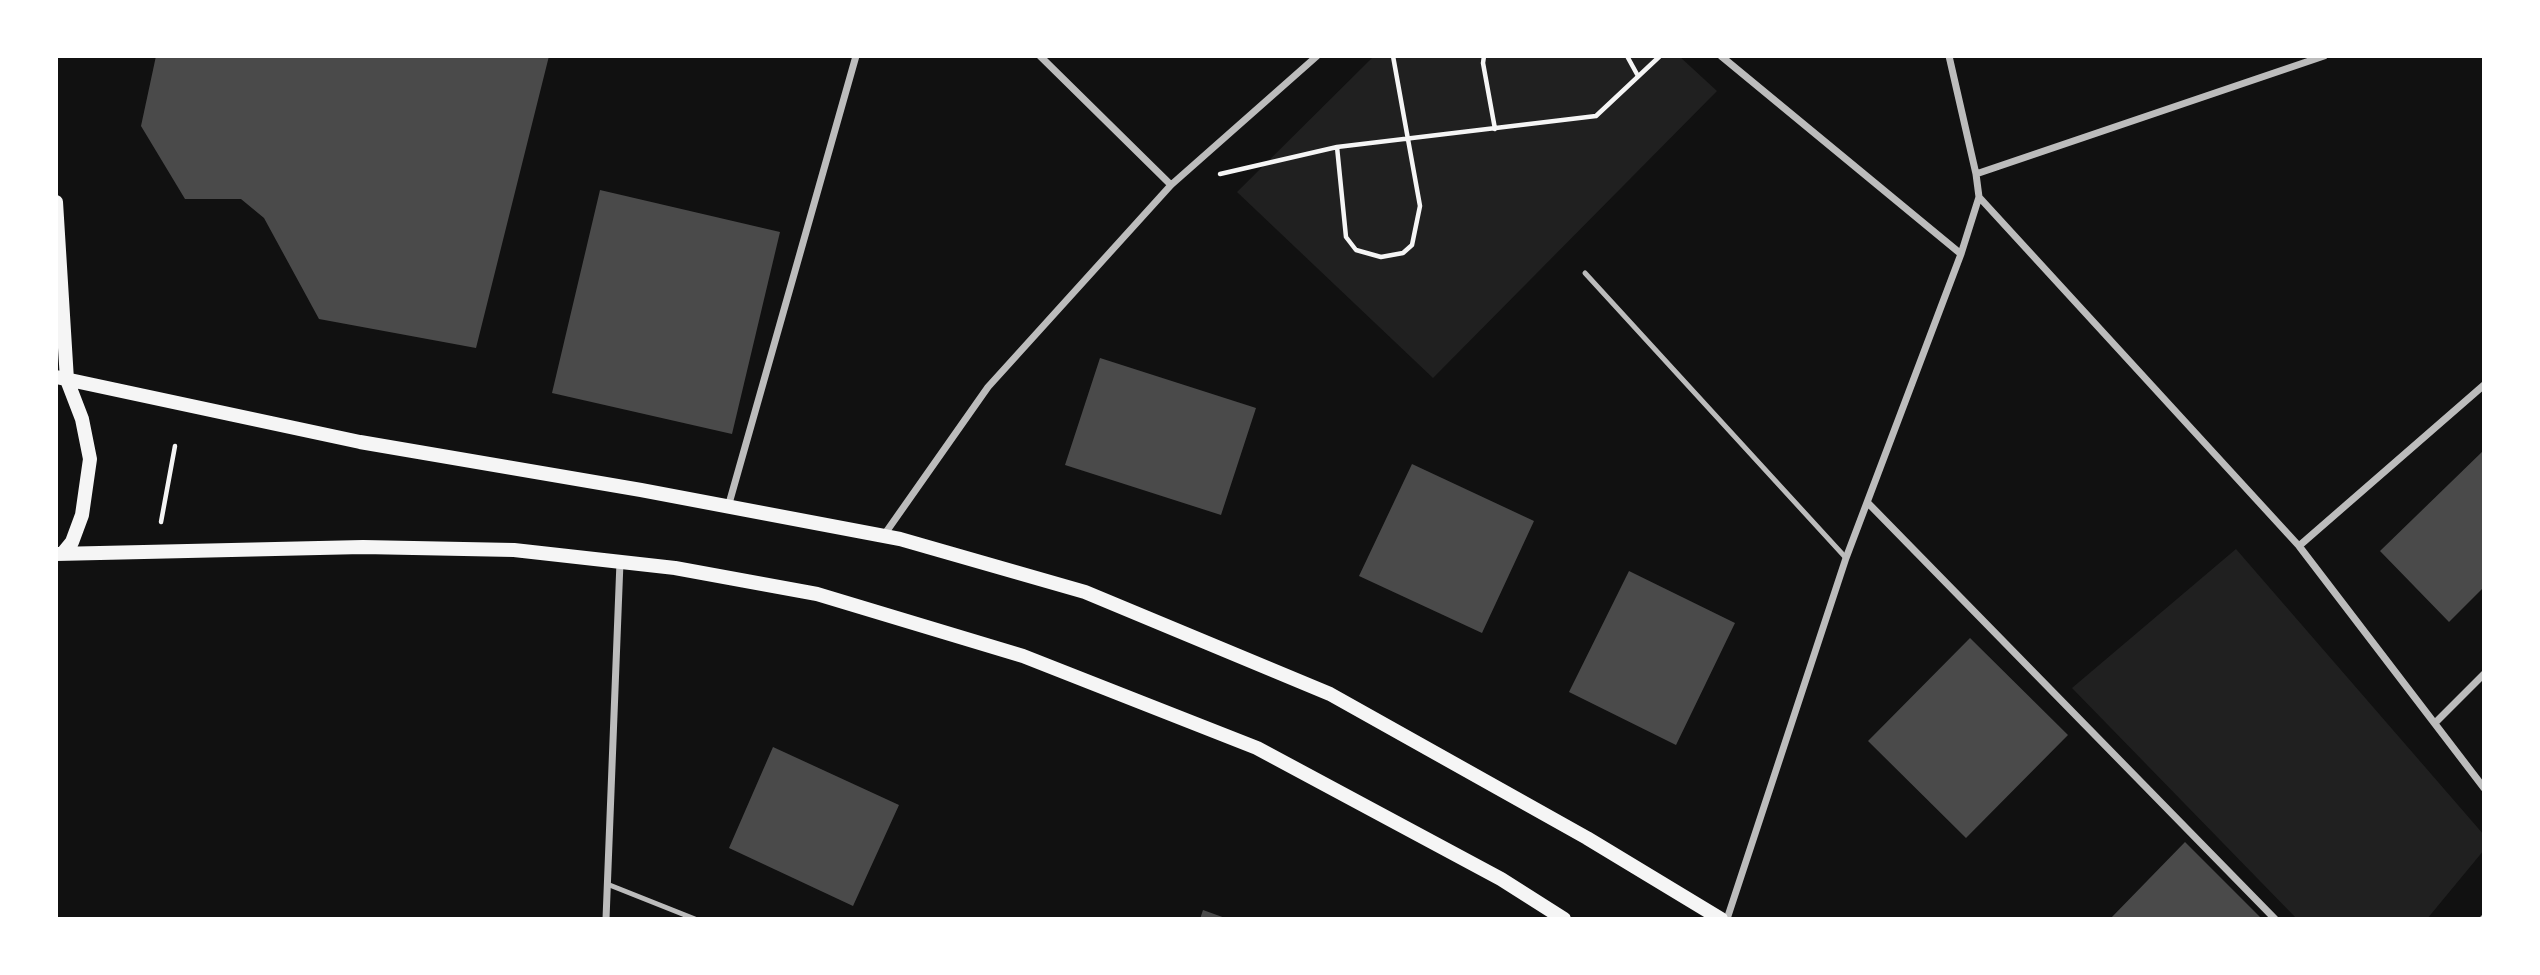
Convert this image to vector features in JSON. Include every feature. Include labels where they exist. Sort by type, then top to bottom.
[{"type":"main road","points":[[56,202],[61,379],[82,419],[90,459],[82,515],[72,542],[59,553]]},
{"type":"main road","points":[[61,379],[360,442],[884,536],[1085,592],[1331,694],[1587,838],[1721,919]]},
{"type":"main road","points":[[59,553],[363,547],[513,550],[675,568],[817,594],[1023,656],[1257,748],[1501,879],[1564,919]]},
{"type":"street","points":[[728,508],[856,56]]},
{"type":"street","points":[[1040,56],[1171,185]]},
{"type":"street","points":[[884,536],[988,387],[1171,185],[1317,56]]},
{"type":"street","points":[[1721,56],[1961,254]]},
{"type":"street","points":[[1727,919],[1846,558],[1961,254],[1979,197],[1949,56]]},
{"type":"street","points":[[1976,174],[2324,56]]},
{"type":"street","points":[[1979,197],[2299,546],[2484,788]]},
{"type":"street","points":[[2299,546],[2484,385]]},
{"type":"street","points":[[1868,503],[2274,919]]},
{"type":"street","points":[[606,919],[620,562]]},
{"type":"street","points":[[2435,723],[2484,674]]},
{"type":"lane","points":[[1585,273],[1846,558]]},
{"type":"lane","points":[[607,884],[695,919]]},
{"type":"path","points":[[1337,147],[1346,237],[1356,250],[1381,257],[1403,253],[1412,245],[1420,206],[1393,56]]},
{"type":"path","points":[[1484,56],[1495,129]]},
{"type":"path","points":[[1627,56],[1638,76]]},
{"type":"path","points":[[1171,185],[1337,147],[1596,116],[1660,56]]},
{"type":"path","points":[[161,522],[175,446]]},
{"type":"shaded area","points":[[1374,56],[1679,56],[1717,91],[1433,378],[1237,192]]},
{"type":"shaded area","points":[[2236,549],[2484,835],[2484,850],[2427,919],[2297,919],[2072,688]]},
{"type":"building","points":[[156,56],[549,56],[476,348],[319,319],[264,218],[241,199],[185,199],[141,126]]},
{"type":"building","points":[[600,190],[780,232],[732,434],[552,393]]},
{"type":"building","points":[[1100,358],[1256,408],[1221,515],[1065,465]]},
{"type":"building","points":[[2484,450],[2484,587],[2449,622],[2380,551]]},
{"type":"building","points":[[1412,464],[1534,521],[1482,633],[1359,576]]},
{"type":"building","points":[[1629,571],[1735,623],[1676,745],[1569,692]]},
{"type":"building","points":[[1970,638],[2068,735],[1966,838],[1868,741]]},
{"type":"building","points":[[773,747],[899,805],[853,906],[729,848]]},
{"type":"building","points":[[2185,842],[2262,919],[2110,919]]},
{"type":"building","points":[[1203,910],[1228,919],[1200,919]]}]
